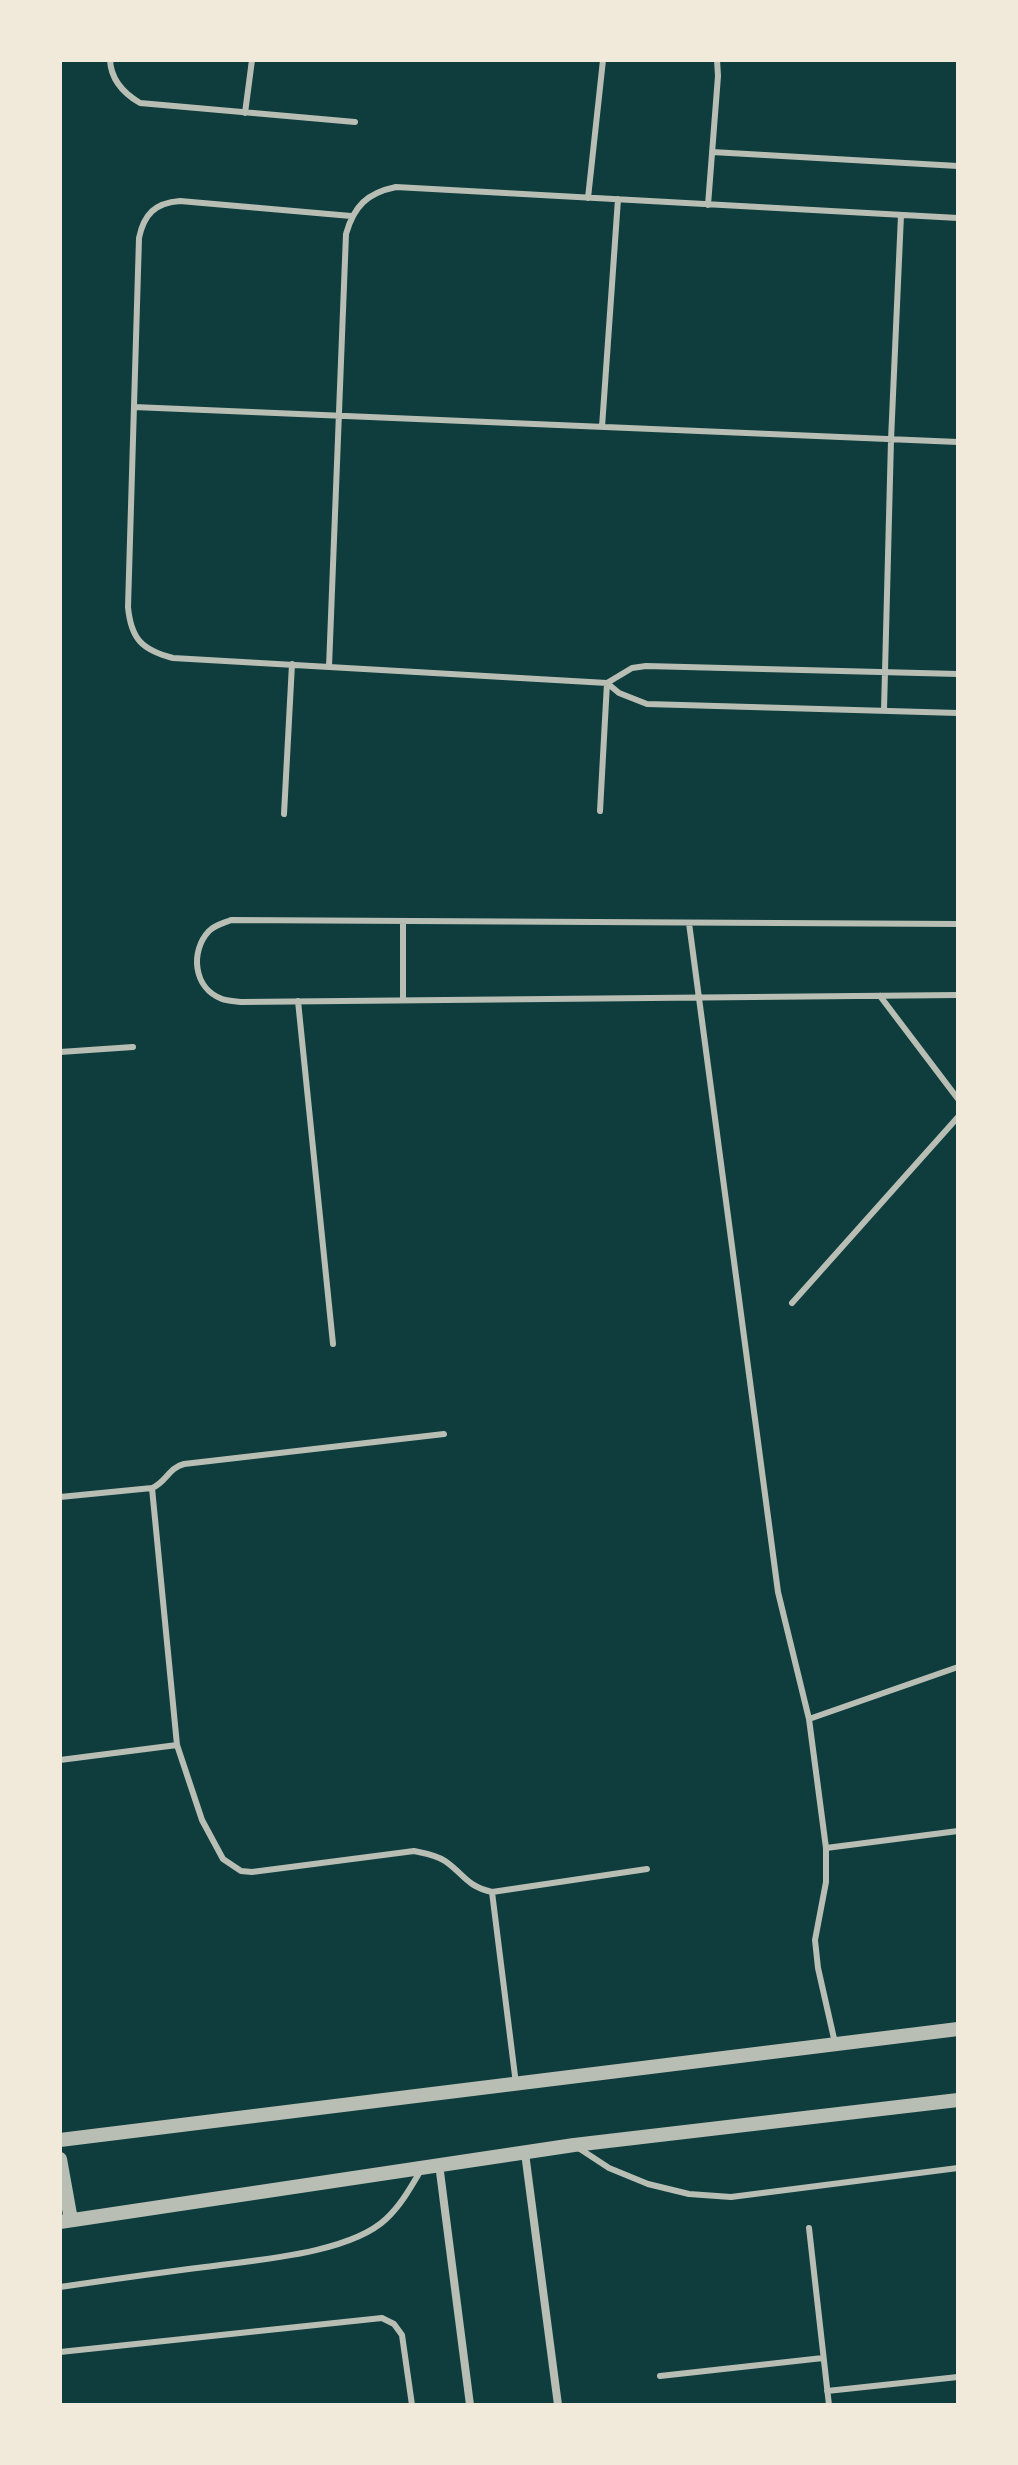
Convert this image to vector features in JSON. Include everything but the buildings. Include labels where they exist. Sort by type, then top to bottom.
[{"type":"street","points":[[60,2140],[958,2029]]},
{"type":"street","points":[[60,2159],[66,2221],[574,2145],[958,2100]]},
{"type":"street","points":[[525,2153],[558,2405]]},
{"type":"street","points":[[439,2164],[470,2405]]},
{"type":"lane","points":[[110,60],[116,82],[126,95],[140,103],[355,122]]},
{"type":"lane","points":[[245,113],[252,60]]},
{"type":"lane","points":[[588,198],[603,60]]},
{"type":"lane","points":[[708,205],[717,60]]},
{"type":"lane","points":[[712,152],[958,166]]},
{"type":"lane","points":[[329,667],[346,234],[351,216],[362,201],[378,191],[396,187],[958,218]]},
{"type":"lane","points":[[602,427],[618,199]]},
{"type":"lane","points":[[351,216],[180,201],[165,202],[151,210],[142,223],[139,238],[128,607],[130,626],[139,642],[155,653],[173,658],[607,683],[632,668],[646,666],[958,674]]},
{"type":"lane","points":[[884,710],[901,215]]},
{"type":"lane","points":[[134,407],[958,442]]},
{"type":"lane","points":[[284,814],[292,664]]},
{"type":"lane","points":[[607,683],[619,693],[647,704],[958,713]]},
{"type":"lane","points":[[600,811],[607,683]]},
{"type":"lane","points":[[958,924],[231,920],[212,928],[198,945],[196,966],[203,985],[220,999],[241,1002],[958,995]]},
{"type":"lane","points":[[403,921],[403,1000]]},
{"type":"lane","points":[[689,923],[778,1592],[809,1719],[826,1848],[826,1882],[815,1940],[835,2043]]},
{"type":"lane","points":[[880,996],[958,1099]]},
{"type":"lane","points":[[298,1001],[333,1344]]},
{"type":"lane","points":[[60,1052],[133,1047]]},
{"type":"lane","points":[[792,1303],[958,1117]]},
{"type":"lane","points":[[60,1497],[152,1488],[164,1481],[171,1470],[184,1464],[444,1434]]},
{"type":"lane","points":[[152,1488],[177,1745],[202,1820],[223,1859],[231,1867],[252,1872],[414,1851],[445,1861],[466,1882],[492,1892],[647,1869]]},
{"type":"lane","points":[[809,1719],[958,1667]]},
{"type":"lane","points":[[60,1760],[177,1745]]},
{"type":"lane","points":[[826,1848],[958,1831]]},
{"type":"lane","points":[[492,1892],[516,2084]]},
{"type":"lane","points":[[574,2145],[609,2168],[648,2184],[689,2194],[731,2197],[958,2168]]},
{"type":"lane","points":[[60,2287],[281,2256],[336,2244],[385,2220],[422,2168]]},
{"type":"lane","points":[[809,2228],[829,2405]]},
{"type":"lane","points":[[60,2352],[382,2318],[394,2324],[402,2335],[412,2405]]},
{"type":"lane","points":[[660,2376],[823,2358]]},
{"type":"lane","points":[[827,2391],[958,2377]]}]
